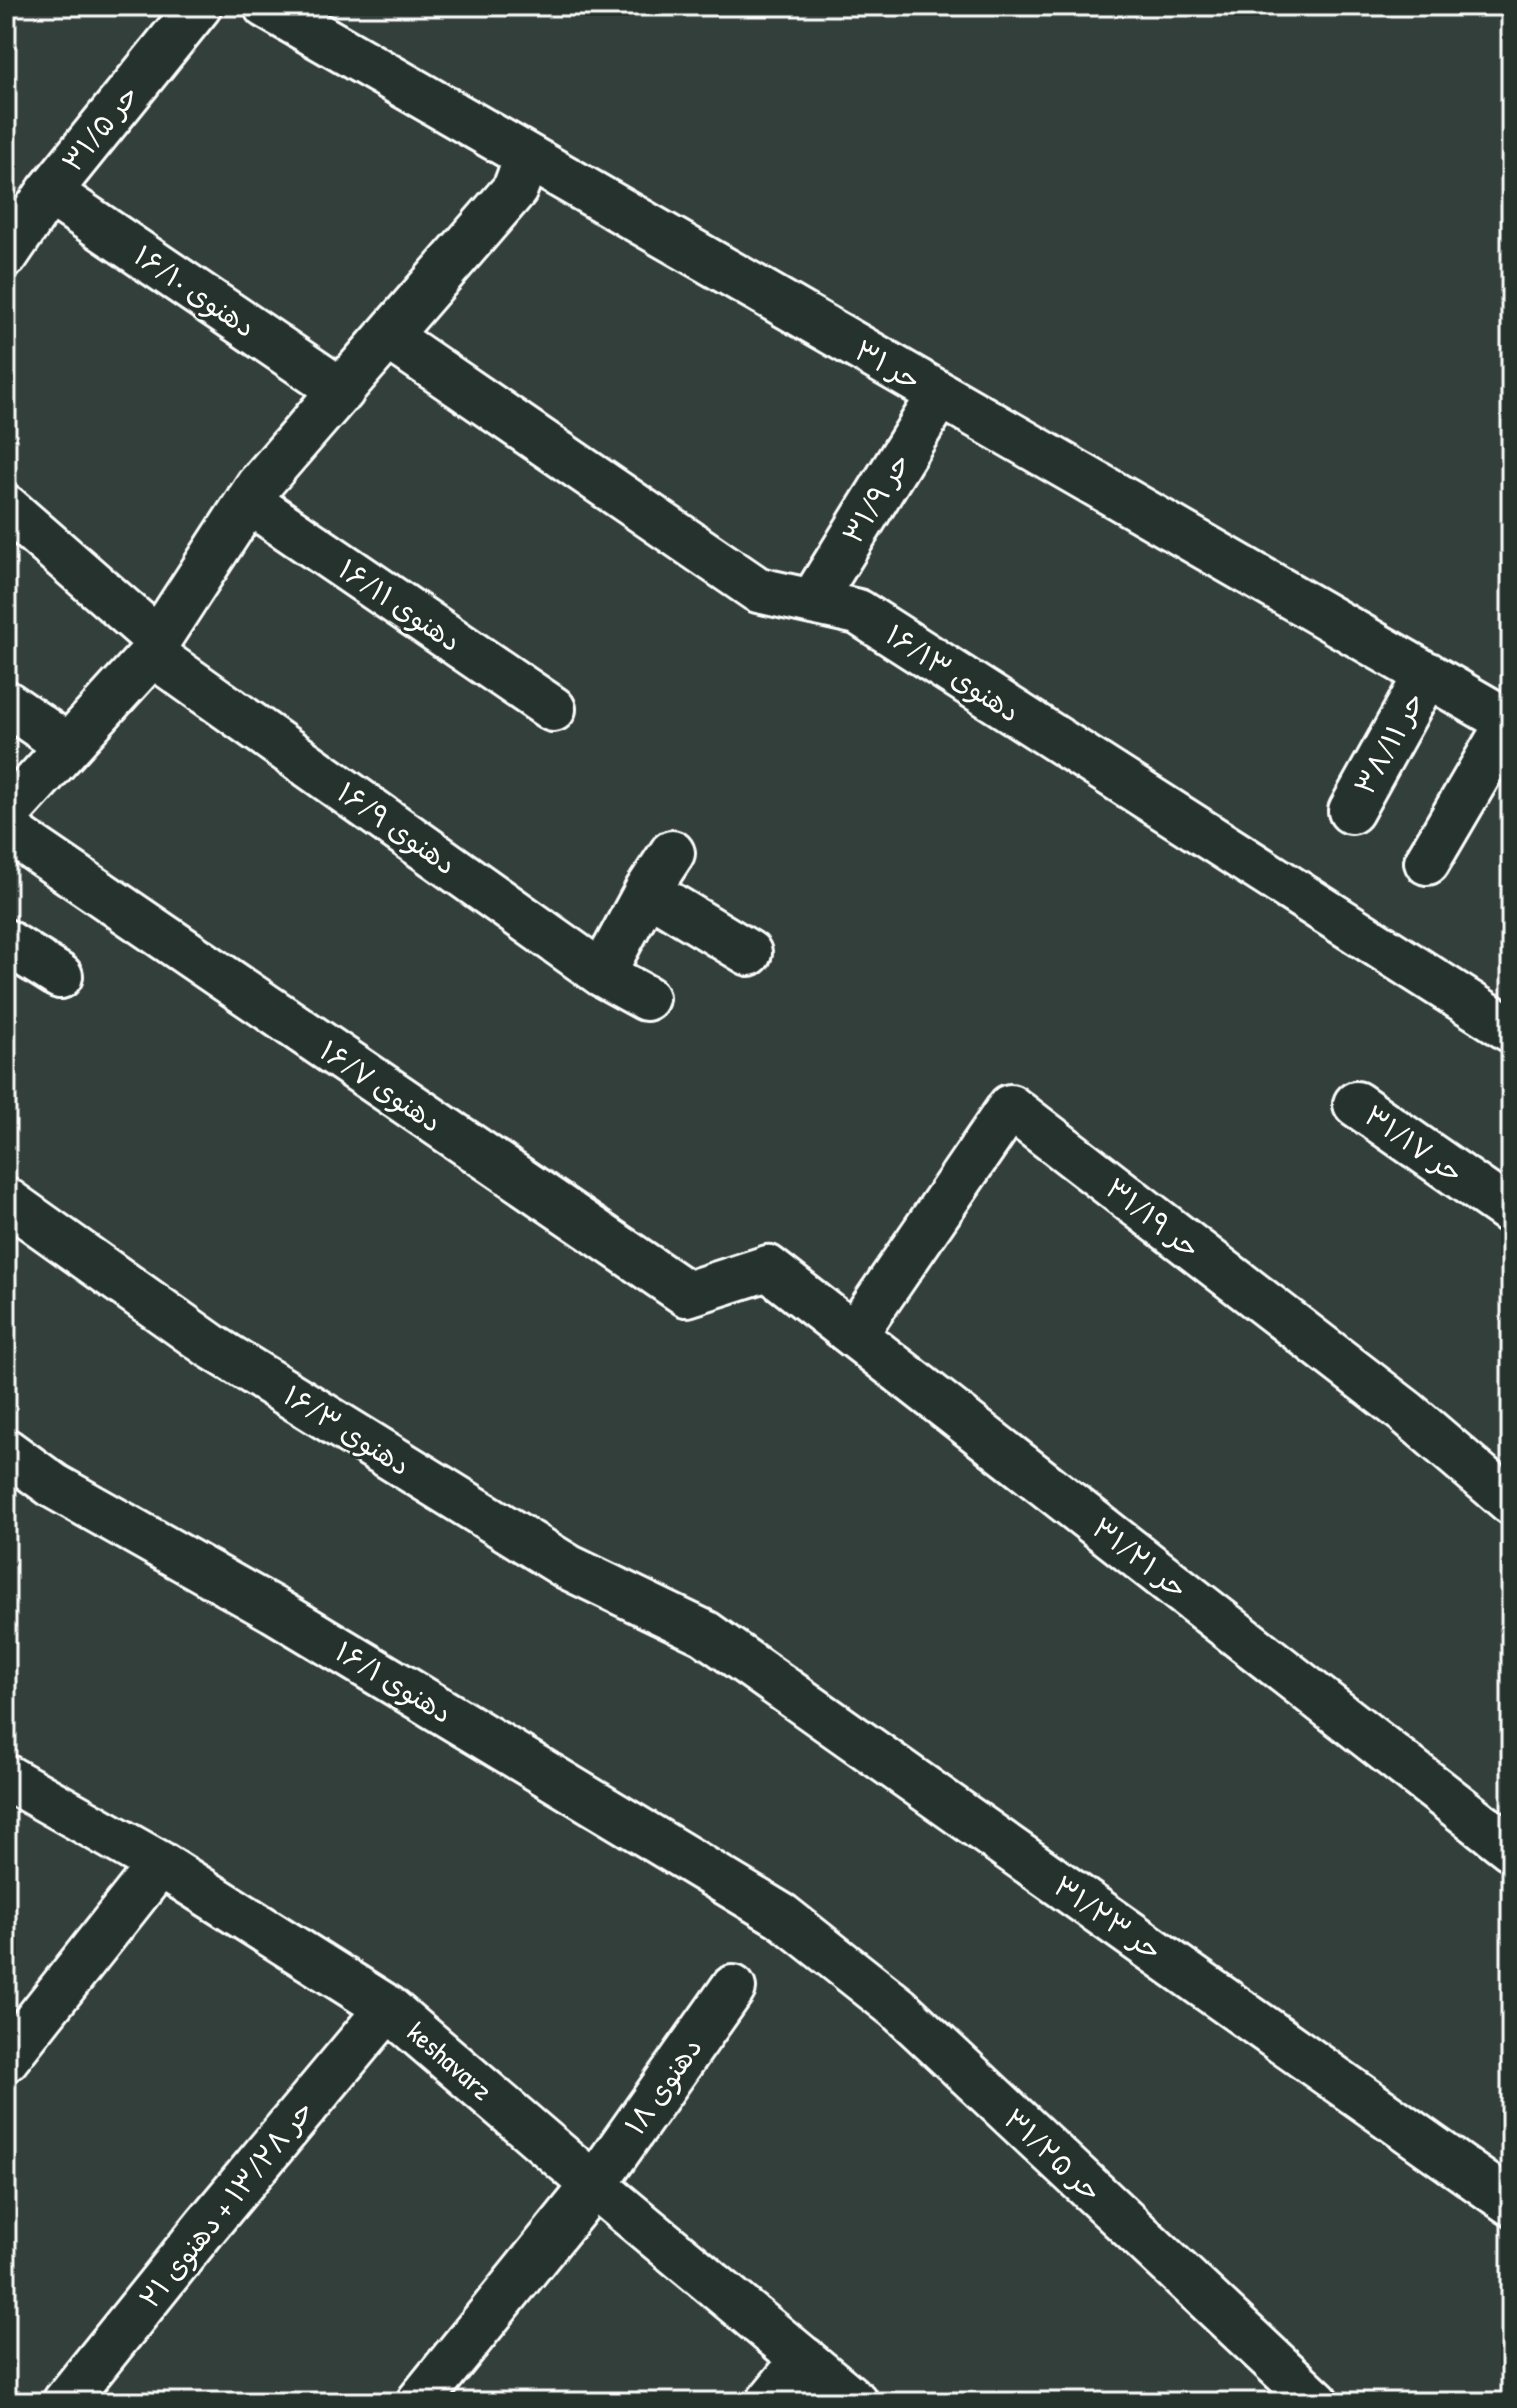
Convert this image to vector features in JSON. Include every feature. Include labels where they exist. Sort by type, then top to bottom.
[{"type":"street","name":"حر ۳۱/۵","points":[[6,255],[49,192],[199,6]]},
{"type":"street","name":"حر ۳۱","points":[[266,6],[1510,722]]},
{"type":"street","points":[[6,815],[155,647],[258,486],[515,189],[527,157]]},
{"type":"street","name":"دهنوی ۱۶/۱۰","points":[[49,192],[342,391]]},
{"type":"street","name":"دهنوی ۱۶/۱۳","points":[[389,337],[758,590],[858,612],[1511,1030]]},
{"type":"street","name":"حر ۳۱/۹","points":[[812,602],[940,395]]},
{"type":"street","name":"دهنوی ۱۶/۱۱","points":[[248,501],[553,709]]},
{"type":"street","name":"دهنوی ۱۶/۹","points":[[6,507],[155,647],[602,974],[646,998]]},
{"type":"street","name":"حر ۳۸/۱۱","points":[[1351,811],[1427,674]]},
{"type":"street","points":[[6,703],[68,746]]},
{"type":"street","points":[[1427,862],[1510,722]]},
{"type":"street","name":"دهنوی ۱۶/۷","points":[[6,829],[687,1294],[768,1268]]},
{"type":"street","points":[[602,974],[647,891],[672,853]]},
{"type":"street","points":[[647,891],[749,953]]},
{"type":"street","points":[[6,942],[60,976]]},
{"type":"street","name":"حر ۳۱/۱۷","points":[[1356,1104],[1511,1212]]},
{"type":"street","name":"حر ۳۱/۱۹","points":[[854,1335],[1010,1107],[1406,1412],[1511,1502]]},
{"type":"street","name":"دهنوی ۱۶/۳","points":[[6,1200],[211,1346],[568,1567],[705,1633]]},
{"type":"street","name":"حر ۳۱/۲۱","points":[[768,1268],[1511,1848]]},
{"type":"street","name":"دهنوی ۱۶/۱","points":[[6,1451],[54,1486],[274,1610],[782,1916]]},
{"type":"street","name":"حر ۳۱/۲۳","points":[[705,1633],[1511,2203]]},
{"type":"street","name":"keshavarz","points":[[6,1777],[160,1864],[388,2008],[594,2185],[855,2402]]},
{"type":"street","points":[[6,2059],[160,1864]]},
{"type":"street","name":"حر ۳۱/۲۵","points":[[782,1916],[898,2008],[1317,2402]]},
{"type":"street","name":"دهنوی ۱۸","points":[[419,2402],[594,2185],[733,1988]]},
{"type":"street","name":"حر ۱۳/۲۸ + دهنوی ۲۱","points":[[65,2402],[207,2225],[388,2008]]},
{"type":"street","points":[[769,2402],[804,2359]]}]
